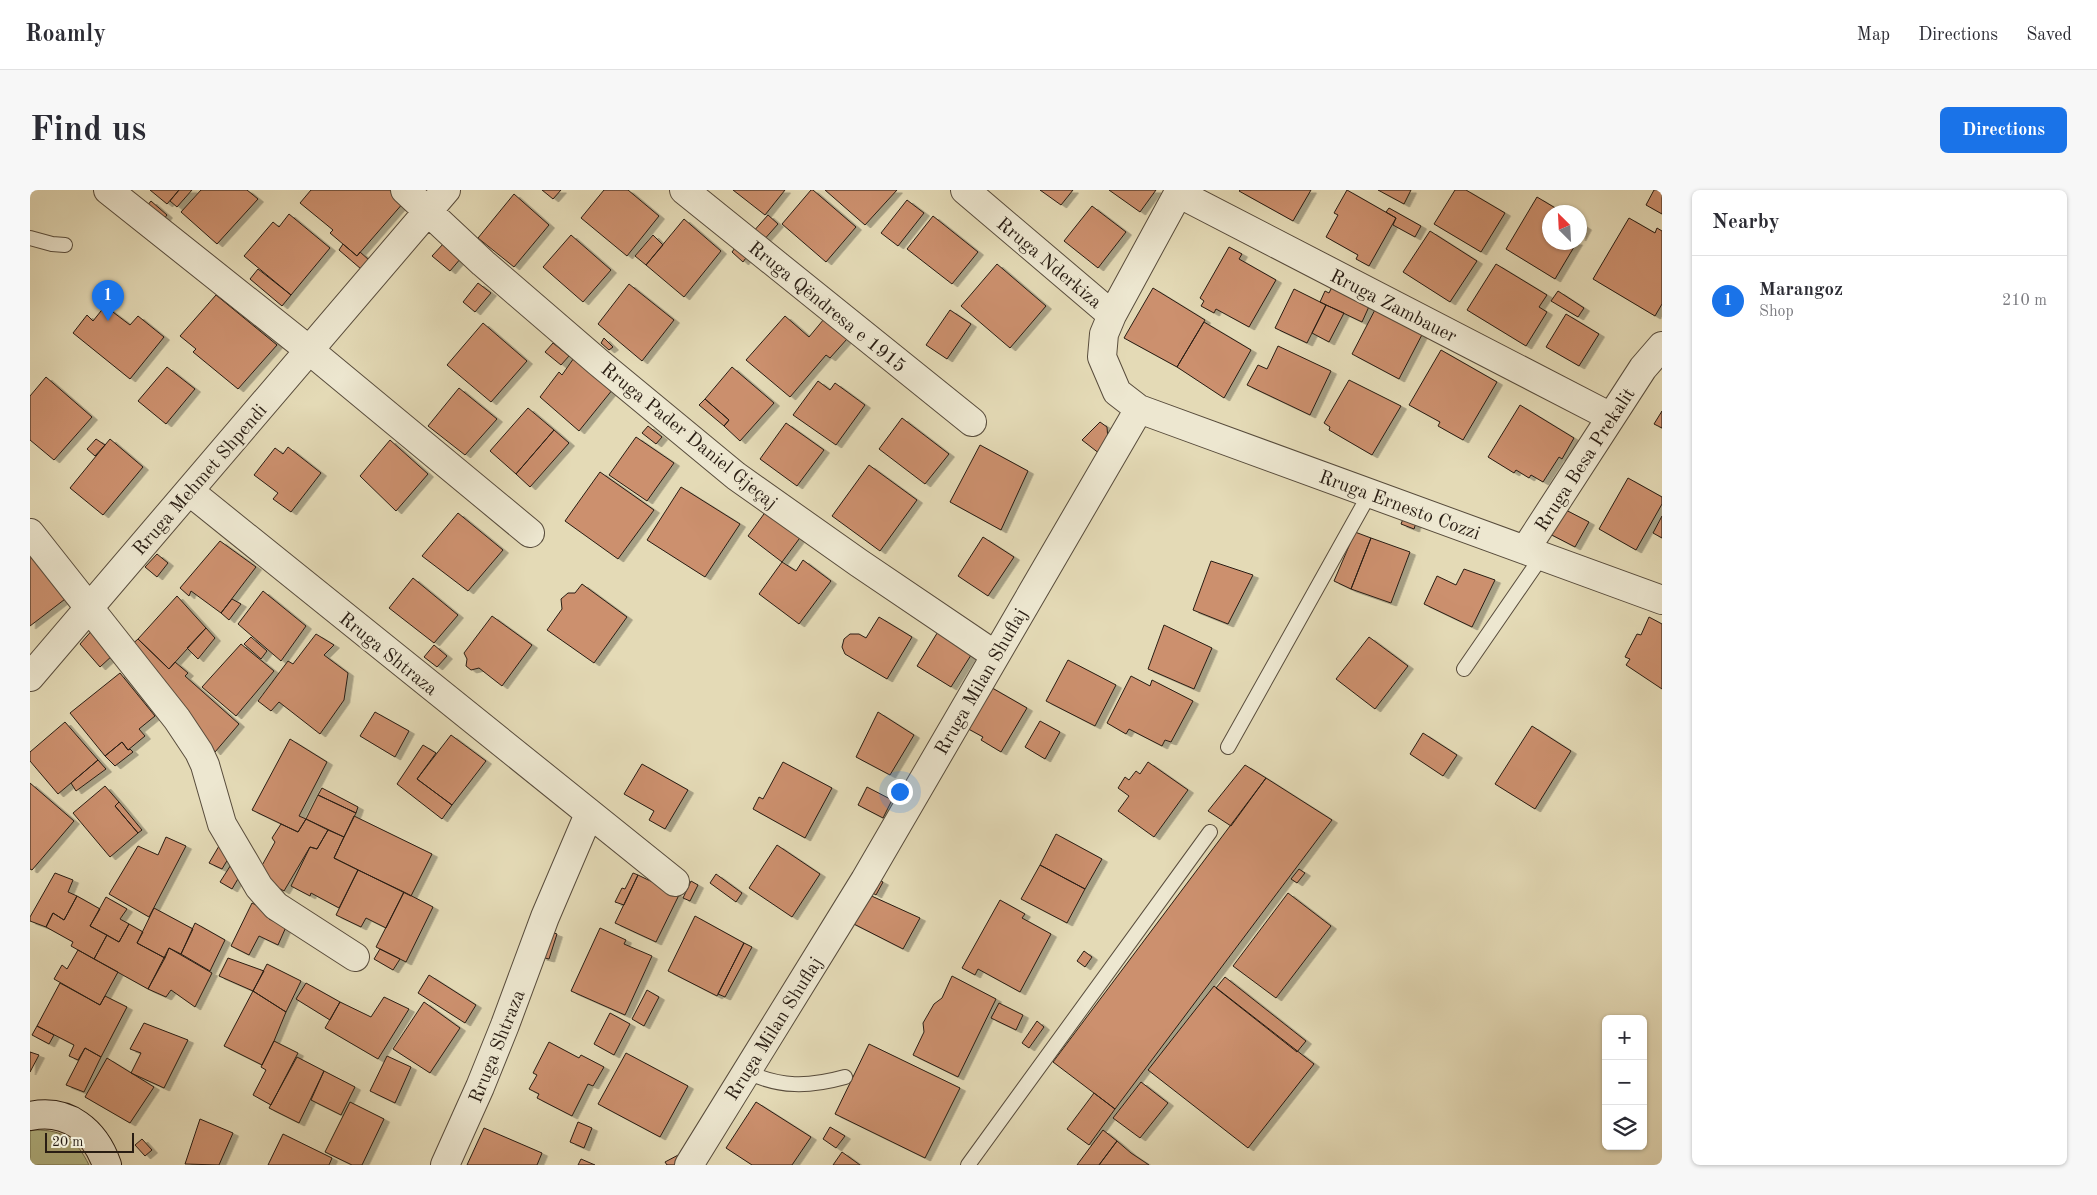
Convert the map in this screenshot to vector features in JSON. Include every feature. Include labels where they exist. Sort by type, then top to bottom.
[{"type":"street","points":[[108,190],[309,350],[530,533]]},
{"type":"street","name":"Rruga Pader Daniel Gjeçaj","points":[[405,190],[483,263],[584,350],[736,476],[995,656]]},
{"type":"street","name":"Rruga Mehmet Shpendi","points":[[30,677],[446,190]]},
{"type":"street","name":"Rruga Qëndresa e 1915","points":[[684,190],[972,422]]},
{"type":"street","name":"Rruga Nderkiza","points":[[965,190],[1112,315]]},
{"type":"street","points":[[1139,410],[1117,392],[1102,357],[1104,334],[1112,315],[1179,192]]},
{"type":"street","name":"Rruga Zambauer","points":[[1179,192],[1611,417]]},
{"type":"street","name":"Rruga Besa Prekalit","points":[[1533,553],[1611,417],[1643,368],[1662,346]]},
{"type":"street","name":"Rruga Milan Shuflaj","points":[[689,1165],[865,880],[1139,410]]},
{"type":"street","name":"Rruga Ernesto Cozzi","points":[[1139,410],[1662,600]]},
{"type":"street","name":"Rruga Shtraza","points":[[189,491],[675,882]]},
{"type":"street","points":[[30,533],[90,607],[199,752],[205,765],[222,824],[260,887],[276,906],[354,957]]},
{"type":"street","name":"Rruga Shtraza","points":[[445,1165],[480,1087],[545,917],[589,814]]},
{"type":"street","points":[[30,1116],[42,1113],[66,1118],[87,1130],[108,1160]]},
{"type":"lane","points":[[30,238],[52,244],[65,245]]},
{"type":"lane","points":[[1228,747],[1370,493]]},
{"type":"lane","points":[[1464,669],[1533,553]]},
{"type":"lane","points":[[968,1165],[1210,832]]},
{"type":"lane","points":[[745,1072],[758,1077],[806,1085],[845,1077]]},
{"type":"green space","points":[[30,1131],[54,1132],[68,1138],[74,1142],[89,1165],[30,1165]]},
{"type":"building","points":[[150,190],[179,190],[167,204]]},
{"type":"building","points":[[179,190],[192,190],[177,207],[170,201]]},
{"type":"building","points":[[201,190],[247,190],[258,199],[217,244],[181,212]]},
{"type":"building","points":[[311,190],[390,190],[404,202],[357,256],[330,233],[333,230],[300,203]]},
{"type":"building","points":[[542,190],[561,190],[553,199]]},
{"type":"building","points":[[604,190],[628,190],[659,216],[627,256],[581,218]]},
{"type":"building","points":[[733,190],[785,190],[765,215]]},
{"type":"building","points":[[811,190],[856,227],[826,262],[782,224]]},
{"type":"building","points":[[825,190],[897,190],[865,225]]},
{"type":"building","points":[[1040,190],[1073,190],[1061,205]]},
{"type":"building","points":[[1109,190],[1156,190],[1140,212]]},
{"type":"building","points":[[1240,190],[1311,190],[1293,221]]},
{"type":"building","points":[[1347,190],[1396,218],[1369,266],[1356,259],[1358,255],[1326,237],[1338,215],[1334,213]]},
{"type":"building","points":[[1378,190],[1411,190],[1404,204]]},
{"type":"building","points":[[1455,190],[1466,190],[1505,213],[1481,252],[1434,224]]},
{"type":"building","points":[[1654,190],[1662,190],[1662,214],[1646,205]]},
{"type":"building","points":[[514,194],[549,225],[514,267],[478,238]]},
{"type":"building","points":[[1537,197],[1550,205],[1542,205],[1542,250],[1572,250],[1555,279],[1506,249]]},
{"type":"building","points":[[907,200],[924,213],[898,246],[881,233]]},
{"type":"building","points":[[151,201],[167,215],[158,226],[142,212]]},
{"type":"building","points":[[1092,206],[1126,232],[1098,268],[1064,241]]},
{"type":"building","points":[[1389,208],[1421,226],[1415,237],[1393,225],[1396,218],[1386,212]]},
{"type":"building","points":[[289,214],[330,248],[291,295],[244,256],[273,222],[279,227]]},
{"type":"building","points":[[768,215],[778,224],[762,242],[752,233]]},
{"type":"building","points":[[933,216],[978,252],[952,284],[907,249]]},
{"type":"building","points":[[1629,218],[1655,233],[1657,228],[1662,231],[1662,304],[1655,316],[1593,279]]},
{"type":"building","points":[[684,219],[721,251],[684,297],[646,265]]},
{"type":"building","points":[[1430,231],[1477,261],[1450,302],[1403,272]]},
{"type":"building","points":[[571,235],[611,270],[583,302],[543,267]]},
{"type":"building","points":[[653,235],[663,245],[646,265],[635,256]]},
{"type":"building","points":[[444,243],[461,258],[450,271],[432,256]]},
{"type":"building","points":[[343,244],[357,256],[360,252],[369,260],[361,269],[339,250]]},
{"type":"building","points":[[1229,247],[1242,254],[1239,259],[1276,280],[1249,327],[1216,309],[1214,313],[1201,306],[1204,301],[1200,298]]},
{"type":"building","points":[[735,248],[746,258],[743,262],[732,252]]},
{"type":"building","points":[[997,264],[1046,306],[1010,348],[961,306]]},
{"type":"building","points":[[1496,264],[1547,295],[1539,307],[1547,312],[1526,346],[1467,310]]},
{"type":"building","points":[[258,269],[291,295],[282,306],[250,279]]},
{"type":"building","points":[[478,283],[491,293],[475,312],[463,302]]},
{"type":"building","points":[[1334,283],[1372,300],[1362,322],[1320,302],[1325,291],[1329,293]]},
{"type":"building","points":[[629,284],[674,320],[642,361],[598,324]]},
{"type":"building","points":[[1153,288],[1205,320],[1177,367],[1124,338]]},
{"type":"building","points":[[1294,289],[1326,305],[1307,343],[1275,328]]},
{"type":"building","points":[[1558,291],[1584,308],[1578,317],[1551,301]]},
{"type":"building","points":[[216,295],[277,345],[238,389],[193,352],[196,349],[180,336]]},
{"type":"building","points":[[1379,302],[1426,327],[1399,379],[1352,354]]},
{"type":"building","points":[[1326,305],[1344,313],[1329,342],[1312,333]]},
{"type":"building","points":[[105,306],[130,325],[138,316],[164,337],[130,379],[73,333],[87,315],[93,321]]},
{"type":"building","points":[[950,310],[971,324],[947,359],[926,345]]},
{"type":"building","points":[[1566,314],[1599,334],[1579,366],[1546,347]]},
{"type":"building","points":[[785,316],[809,337],[824,319],[847,339],[830,358],[826,355],[790,397],[746,360]]},
{"type":"building","points":[[1204,322],[1251,350],[1224,398],[1177,367]]},
{"type":"building","points":[[483,323],[527,361],[491,402],[447,365]]},
{"type":"building","points":[[604,338],[613,347],[609,350],[601,343]]},
{"type":"building","points":[[553,343],[569,356],[561,365],[545,352]]},
{"type":"building","points":[[1278,346],[1331,371],[1310,415],[1247,385],[1258,365],[1267,369]]},
{"type":"building","points":[[1441,350],[1497,382],[1463,440],[1438,426],[1440,422],[1409,405]]},
{"type":"building","points":[[576,355],[613,389],[579,431],[540,397],[559,372],[562,375]]},
{"type":"building","points":[[167,367],[195,389],[166,424],[138,401]]},
{"type":"building","points":[[732,367],[774,403],[740,441],[724,426],[729,420],[705,399]]},
{"type":"building","points":[[46,377],[92,417],[54,460],[30,440],[30,396]]},
{"type":"building","points":[[1349,380],[1401,406],[1372,455],[1329,430],[1330,427],[1324,423]]},
{"type":"building","points":[[818,381],[830,390],[835,383],[865,405],[836,445],[793,415]]},
{"type":"building","points":[[459,388],[497,419],[465,455],[428,426]]},
{"type":"building","points":[[705,399],[729,420],[724,426],[699,405]]},
{"type":"building","points":[[1520,405],[1574,438],[1562,459],[1559,457],[1543,482],[1531,475],[1529,478],[1516,470],[1514,473],[1488,457]]},
{"type":"building","points":[[528,408],[554,430],[516,474],[490,451]]},
{"type":"building","points":[[1662,411],[1662,428],[1654,424]]},
{"type":"building","points":[[902,418],[949,454],[925,484],[879,449]]},
{"type":"building","points":[[1100,422],[1107,427],[1108,440],[1100,454],[1082,440]]},
{"type":"building","points":[[786,423],[824,450],[797,486],[760,459]]},
{"type":"building","points":[[648,426],[662,437],[656,444],[642,433]]},
{"type":"building","points":[[554,430],[569,443],[530,487],[516,474]]},
{"type":"building","points":[[636,437],[674,463],[647,501],[609,475]]},
{"type":"building","points":[[96,439],[105,445],[95,456],[87,449]]},
{"type":"building","points":[[110,439],[143,467],[103,515],[70,488]]},
{"type":"building","points":[[390,440],[428,474],[396,511],[360,476]]},
{"type":"building","points":[[980,445],[1028,471],[1001,530],[950,502]]},
{"type":"building","points":[[288,447],[321,473],[291,512],[273,499],[278,493],[254,475],[275,448],[283,454]]},
{"type":"building","points":[[869,465],[917,500],[880,551],[832,516]]},
{"type":"building","points":[[600,472],[654,510],[618,559],[565,521]]},
{"type":"building","points":[[1628,478],[1662,497],[1662,504],[1636,550],[1599,529]]},
{"type":"building","points":[[681,487],[740,524],[705,577],[647,540]]},
{"type":"building","points":[[769,507],[805,531],[782,562],[748,536]]},
{"type":"building","points":[[1560,507],[1589,522],[1575,547],[1546,532]]},
{"type":"building","points":[[458,513],[503,550],[468,591],[422,556]]},
{"type":"building","points":[[1662,516],[1662,538],[1653,533]]},
{"type":"building","points":[[1403,519],[1416,523],[1414,529],[1401,524]]},
{"type":"building","points":[[1355,532],[1371,538],[1351,589],[1334,581]]},
{"type":"building","points":[[983,537],[1014,557],[988,596],[958,576]]},
{"type":"building","points":[[1371,538],[1410,552],[1391,603],[1351,589]]},
{"type":"building","points":[[220,541],[256,567],[221,613],[191,591],[189,596],[180,588]]},
{"type":"building","points":[[30,554],[69,596],[30,626]]},
{"type":"building","points":[[157,554],[168,563],[157,577],[145,567]]},
{"type":"building","points":[[803,560],[831,581],[799,624],[759,594],[782,562],[796,571]]},
{"type":"building","points":[[1211,561],[1253,575],[1228,624],[1193,610]]},
{"type":"building","points":[[1464,569],[1495,580],[1472,627],[1424,604],[1437,576],[1456,585]]},
{"type":"building","points":[[413,578],[458,615],[434,643],[389,608]]},
{"type":"building","points":[[582,584],[627,617],[594,663],[547,630],[562,609],[561,599],[568,593],[575,593]]},
{"type":"building","points":[[263,591],[306,626],[281,661],[238,624]]},
{"type":"building","points":[[177,596],[206,628],[169,669],[138,639]]},
{"type":"building","points":[[232,599],[241,604],[229,620],[221,613]]},
{"type":"building","points":[[492,616],[532,645],[502,686],[479,668],[471,670],[466,666],[467,659],[464,653]]},
{"type":"building","points":[[879,617],[912,637],[887,679],[845,654],[842,647],[844,639],[850,634],[859,634],[866,638]]},
{"type":"building","points":[[1649,617],[1662,624],[1662,689],[1626,665],[1630,659],[1625,657],[1637,634],[1641,635]]},
{"type":"building","points":[[1164,625],[1212,648],[1194,689],[1148,669]]},
{"type":"building","points":[[94,628],[114,654],[100,667],[80,644]]},
{"type":"building","points":[[206,628],[215,638],[198,659],[187,648]]},
{"type":"building","points":[[939,630],[973,652],[951,687],[917,666]]},
{"type":"building","points":[[316,634],[334,645],[324,655],[348,673],[344,700],[320,734],[279,702],[271,711],[258,701],[288,661],[293,664]]},
{"type":"building","points":[[251,637],[267,651],[261,659],[244,644]]},
{"type":"building","points":[[1369,637],[1408,666],[1375,709],[1336,679]]},
{"type":"building","points":[[138,639],[169,669],[175,662],[188,673],[185,676],[239,724],[215,752],[129,647]]},
{"type":"building","points":[[241,644],[274,671],[236,716],[202,687]]},
{"type":"building","points":[[434,645],[447,656],[437,667],[424,657]]},
{"type":"building","points":[[1068,660],[1116,685],[1095,726],[1046,701]]},
{"type":"building","points":[[120,673],[155,716],[139,729],[145,736],[128,750],[122,742],[105,756],[70,713]]},
{"type":"building","points":[[1131,676],[1150,686],[1152,680],[1193,701],[1171,742],[1165,740],[1162,746],[1129,729],[1126,734],[1107,723]]},
{"type":"building","points":[[987,685],[1027,708],[1001,752],[981,740],[983,737],[963,726]]},
{"type":"building","points":[[375,712],[409,731],[395,757],[360,736]]},
{"type":"building","points":[[878,712],[914,735],[890,775],[856,757]]},
{"type":"building","points":[[1040,721],[1060,732],[1045,759],[1025,747]]},
{"type":"building","points":[[65,722],[98,760],[58,794],[30,761],[30,752]]},
{"type":"building","points":[[1532,726],[1571,751],[1535,809],[1495,784]]},
{"type":"building","points":[[1423,733],[1457,755],[1443,776],[1410,754]]},
{"type":"building","points":[[451,735],[486,761],[452,805],[417,779]]},
{"type":"building","points":[[290,739],[327,762],[299,816],[306,819],[298,832],[252,810]]},
{"type":"building","points":[[122,742],[128,750],[130,749],[133,752],[115,766],[105,756]]},
{"type":"building","points":[[423,745],[436,753],[417,779],[452,805],[442,819],[397,784]]},
{"type":"building","points":[[98,760],[106,769],[76,791],[71,783]]},
{"type":"building","points":[[783,762],[832,788],[805,838],[753,809],[759,797],[763,799]]},
{"type":"building","points":[[1148,762],[1188,790],[1154,837],[1118,811],[1129,796],[1118,788],[1125,777],[1129,780],[1136,771],[1140,774]]},
{"type":"building","points":[[642,764],[688,790],[665,829],[649,820],[654,811],[624,794]]},
{"type":"building","points":[[1245,765],[1266,778],[1231,826],[1208,811]]},
{"type":"building","points":[[1266,778],[1332,820],[1115,1109],[1053,1062]]},
{"type":"building","points":[[30,783],[74,821],[32,870],[30,869]]},
{"type":"building","points":[[105,786],[119,802],[115,806],[138,833],[110,857],[73,813]]},
{"type":"building","points":[[867,787],[892,800],[883,818],[858,805]]},
{"type":"building","points":[[322,788],[358,807],[356,813],[318,795]]},
{"type":"building","points":[[318,795],[356,813],[344,837],[306,819]]},
{"type":"building","points":[[119,802],[142,830],[138,833],[115,806]]},
{"type":"building","points":[[354,816],[432,854],[411,896],[334,858]]},
{"type":"building","points":[[306,819],[328,830],[317,849],[310,847],[284,891],[264,880],[260,869],[275,842],[272,838],[281,824],[298,832]]},
{"type":"building","points":[[328,830],[344,837],[334,858],[358,870],[339,908],[311,893],[310,896],[291,886],[310,847],[317,849]]},
{"type":"building","points":[[1056,834],[1102,859],[1085,889],[1040,865]]},
{"type":"building","points":[[166,837],[186,846],[149,917],[109,894],[138,846],[158,855]]},
{"type":"building","points":[[222,841],[231,854],[222,869],[209,863]]},
{"type":"building","points":[[777,845],[820,874],[792,917],[749,888]]},
{"type":"building","points":[[234,860],[242,872],[232,889],[220,882]]},
{"type":"building","points":[[1040,865],[1085,889],[1067,923],[1021,899]]},
{"type":"building","points":[[1299,869],[1305,873],[1297,883],[1291,879]]},
{"type":"building","points":[[358,870],[404,892],[386,928],[366,918],[361,927],[336,915]]},
{"type":"building","points":[[55,873],[73,880],[68,892],[77,896],[64,920],[53,913],[46,927],[30,921],[30,917]]},
{"type":"building","points":[[633,873],[638,875],[624,905],[615,902],[622,888],[625,889]]},
{"type":"building","points":[[716,874],[742,893],[736,902],[710,883]]},
{"type":"building","points":[[638,875],[679,895],[656,942],[615,923]]},
{"type":"building","points":[[877,879],[883,882],[876,895],[871,892]]},
{"type":"building","points":[[691,881],[698,885],[690,901],[683,898]]},
{"type":"building","points":[[404,892],[433,907],[406,962],[376,947]]},
{"type":"building","points":[[865,893],[920,918],[903,949],[846,920]]},
{"type":"building","points":[[1288,893],[1331,926],[1276,998],[1233,966]]},
{"type":"building","points":[[77,896],[100,909],[90,926],[107,935],[94,959],[71,946],[73,942],[46,927],[53,913],[64,920]]},
{"type":"building","points":[[106,897],[127,909],[120,919],[129,924],[119,942],[90,926]]},
{"type":"building","points":[[1000,900],[1025,914],[1022,918],[1051,934],[1020,992],[978,969],[975,975],[962,968]]},
{"type":"building","points":[[252,903],[272,913],[269,919],[286,927],[278,945],[259,936],[249,955],[231,946]]},
{"type":"building","points":[[154,908],[193,929],[181,954],[169,948],[165,958],[137,943]]},
{"type":"building","points":[[695,916],[744,943],[717,996],[668,971]]},
{"type":"building","points":[[195,923],[225,940],[210,971],[181,954]]},
{"type":"building","points":[[129,924],[143,932],[137,943],[165,958],[148,989],[94,959],[107,935],[119,942]]},
{"type":"building","points":[[600,928],[626,940],[624,944],[652,956],[625,1015],[571,991]]},
{"type":"building","points":[[551,932],[557,934],[549,959],[541,957]]},
{"type":"building","points":[[744,943],[752,947],[725,997],[718,994]]},
{"type":"building","points":[[169,948],[212,973],[195,1007],[171,990],[166,997],[148,989]]},
{"type":"building","points":[[380,949],[400,959],[393,970],[374,959]]},
{"type":"building","points":[[78,950],[118,972],[100,1005],[54,979],[62,965],[67,969]]},
{"type":"building","points":[[1084,951],[1092,957],[1085,967],[1077,961]]},
{"type":"building","points":[[228,958],[264,971],[253,991],[219,976]]},
{"type":"building","points":[[267,964],[301,981],[286,1012],[253,991]]},
{"type":"building","points":[[429,975],[476,1005],[465,1023],[418,993]]},
{"type":"building","points":[[952,976],[996,999],[958,1077],[913,1055],[924,1032],[923,1023],[934,1004],[942,998]]},
{"type":"building","points":[[1225,977],[1306,1041],[1297,1052],[1216,988]]},
{"type":"building","points":[[60,983],[100,1005],[105,996],[127,1007],[101,1057],[85,1048],[78,1060],[69,1056],[74,1045],[37,1026]]},
{"type":"building","points":[[306,983],[340,1002],[330,1020],[296,999]]},
{"type":"building","points":[[1214,986],[1314,1064],[1248,1148],[1148,1070]]},
{"type":"building","points":[[647,990],[659,997],[644,1026],[632,1019]]},
{"type":"building","points":[[253,991],[286,1012],[262,1065],[224,1046]]},
{"type":"building","points":[[384,997],[409,1009],[378,1059],[325,1028],[340,1002],[371,1017]]},
{"type":"building","points":[[424,1002],[460,1028],[430,1073],[393,1049]]},
{"type":"building","points":[[999,1003],[1023,1015],[1016,1030],[991,1018]]},
{"type":"building","points":[[610,1013],[630,1024],[614,1055],[594,1044]]},
{"type":"building","points":[[1037,1021],[1044,1027],[1029,1048],[1022,1043]]},
{"type":"building","points":[[144,1023],[188,1040],[164,1088],[131,1073],[141,1053],[130,1049]]},
{"type":"building","points":[[37,1026],[54,1035],[49,1044],[32,1035]]},
{"type":"building","points":[[274,1041],[298,1053],[271,1105],[253,1095],[266,1070],[261,1067]]},
{"type":"building","points":[[549,1042],[579,1058],[581,1055],[604,1067],[593,1086],[588,1084],[572,1116],[537,1098],[539,1094],[529,1089],[537,1075],[533,1073]]},
{"type":"building","points":[[869,1044],[960,1088],[925,1158],[835,1114]]},
{"type":"building","points":[[85,1048],[101,1057],[84,1092],[66,1085]]},
{"type":"building","points":[[30,1052],[39,1055],[30,1072]]},
{"type":"building","points":[[626,1053],[688,1086],[660,1137],[598,1104]]},
{"type":"building","points":[[387,1056],[411,1067],[395,1103],[370,1091]]},
{"type":"building","points":[[297,1057],[324,1071],[299,1123],[269,1108]]},
{"type":"building","points":[[107,1058],[154,1087],[130,1123],[85,1097]]},
{"type":"building","points":[[324,1071],[355,1087],[341,1115],[311,1100]]},
{"type":"building","points":[[1141,1082],[1168,1103],[1140,1138],[1113,1118]]},
{"type":"building","points":[[1094,1093],[1115,1109],[1089,1145],[1067,1129]]},
{"type":"building","points":[[350,1102],[384,1119],[362,1165],[352,1165],[325,1152]]},
{"type":"building","points":[[756,1102],[811,1137],[792,1165],[752,1165],[726,1148]]},
{"type":"building","points":[[200,1119],[233,1133],[219,1165],[185,1164]]},
{"type":"building","points":[[578,1122],[592,1128],[584,1148],[570,1142]]},
{"type":"building","points":[[830,1127],[845,1136],[836,1148],[823,1139]]},
{"type":"building","points":[[484,1128],[542,1153],[537,1165],[467,1165]]},
{"type":"building","points":[[1103,1130],[1117,1141],[1099,1165],[1077,1165]]},
{"type":"building","points":[[283,1134],[332,1158],[329,1165],[268,1165]]},
{"type":"building","points":[[142,1139],[152,1150],[145,1156],[135,1145]]},
{"type":"building","points":[[1117,1141],[1131,1153],[1149,1165],[1099,1165]]},
{"type":"building","points":[[842,1152],[860,1165],[833,1165]]},
{"type":"building","points":[[682,1153],[677,1165],[667,1165],[665,1162]]},
{"type":"building","points":[[581,1159],[595,1165],[578,1165]]},
{"type":"place","name":"Marangoz","points":[[108,321]]}]
